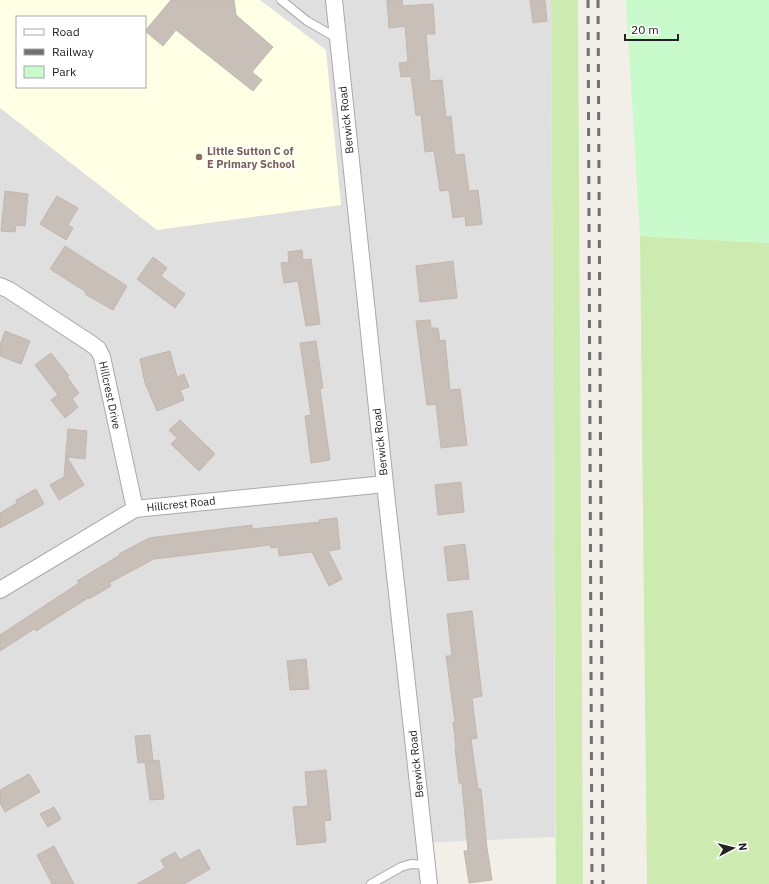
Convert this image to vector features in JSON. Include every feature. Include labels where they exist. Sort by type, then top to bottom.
[{"type":"street","name":"Berwick Road","points":[[334,0],[384,484],[429,884]]},
{"type":"street","name":"Hillcrest Drive","points":[[0,286],[9,290],[90,342],[98,349],[102,357],[135,509]]},
{"type":"street","name":"Hillcrest Road","points":[[0,590],[135,509],[384,484]]},
{"type":"lane","points":[[281,0],[307,21],[338,38]]},
{"type":"lane","points":[[371,884],[401,867],[411,864],[428,865]]},
{"type":"shaded area","points":[[0,0],[551,0],[555,837],[418,843],[424,884],[0,884]]},
{"type":"shaded area","name":"Little Sutton C of E Primary School","points":[[0,0],[260,0],[326,50],[341,205],[157,230],[0,108]]},
{"type":"green space","points":[[551,0],[578,0],[583,884],[556,884]]},
{"type":"green space","points":[[626,0],[769,0],[769,243],[640,236]]},
{"type":"green space","points":[[640,236],[769,243],[769,884],[647,884]]},
{"type":"building","points":[[171,0],[234,0],[236,15],[273,47],[252,72],[262,80],[253,91],[176,30],[163,46],[146,32],[146,30]]},
{"type":"building","points":[[387,0],[402,0],[403,6],[433,4],[435,34],[426,34],[430,81],[442,80],[446,117],[451,116],[455,155],[464,154],[469,191],[478,190],[482,224],[466,226],[465,216],[453,218],[449,190],[440,191],[434,151],[425,152],[421,115],[416,115],[411,76],[401,77],[399,63],[408,62],[405,26],[389,28]]},
{"type":"building","points":[[530,0],[545,0],[547,21],[533,23]]},
{"type":"building","points":[[5,191],[28,194],[25,226],[16,225],[15,232],[1,231]]},
{"type":"building","points":[[57,196],[78,208],[68,225],[73,228],[66,240],[40,224]]},
{"type":"building","points":[[65,246],[127,286],[113,310],[85,294],[86,292],[50,269]]},
{"type":"building","points":[[302,250],[303,260],[311,259],[320,324],[306,326],[298,281],[284,283],[281,263],[289,262],[288,252]]},
{"type":"building","points":[[153,257],[167,268],[161,276],[185,294],[175,308],[137,279]]},
{"type":"building","points":[[453,261],[457,298],[420,302],[416,266]]},
{"type":"building","points":[[430,320],[431,328],[438,328],[440,341],[445,340],[450,390],[460,389],[467,445],[441,448],[436,404],[427,405],[416,321]]},
{"type":"building","points":[[5,331],[30,341],[21,364],[0,356],[0,345]]},
{"type":"building","points":[[316,341],[323,388],[320,389],[330,460],[311,463],[305,416],[311,415],[300,343]]},
{"type":"building","points":[[170,351],[177,377],[184,374],[189,387],[180,390],[184,400],[157,411],[145,383],[140,359]]},
{"type":"building","points":[[51,353],[69,376],[67,377],[79,393],[72,399],[78,407],[65,418],[51,400],[58,395],[35,365]]},
{"type":"building","points":[[180,420],[215,454],[199,471],[171,444],[177,438],[169,430]]},
{"type":"building","points":[[68,429],[87,431],[85,459],[67,457],[84,485],[59,500],[50,485],[64,477]]},
{"type":"building","points":[[461,482],[464,512],[438,515],[435,485]]},
{"type":"building","points":[[36,489],[44,504],[0,528],[0,513],[17,503],[16,500]]},
{"type":"building","points":[[337,518],[340,549],[328,551],[342,579],[329,586],[312,552],[279,556],[278,547],[271,548],[270,545],[154,559],[109,583],[111,586],[89,599],[88,598],[36,631],[34,629],[0,651],[0,635],[79,583],[77,581],[120,555],[119,554],[149,538],[252,525],[252,529],[320,522],[319,520]]},
{"type":"building","points":[[465,544],[469,579],[448,581],[444,547]]},
{"type":"building","points":[[472,611],[482,696],[472,698],[477,738],[471,739],[478,789],[481,789],[492,880],[469,883],[464,851],[468,851],[462,783],[459,783],[453,722],[455,722],[446,656],[452,656],[447,614]]},
{"type":"building","points":[[306,659],[309,689],[290,690],[287,661]]},
{"type":"building","points":[[150,735],[153,761],[138,763],[135,736]]},
{"type":"building","points":[[159,760],[164,799],[150,800],[145,762]]},
{"type":"building","points":[[326,770],[331,820],[324,821],[326,842],[297,845],[293,807],[308,806],[305,772]]},
{"type":"building","points":[[29,774],[40,792],[5,812],[0,803],[0,790]]},
{"type":"building","points":[[54,807],[61,819],[48,827],[40,814]]},
{"type":"building","points":[[54,846],[74,884],[52,884],[37,855]]},
{"type":"building","points":[[199,849],[210,869],[184,884],[137,884],[165,868],[161,860],[175,852],[180,860]]},
{"type":"railway","points":[[588,0],[592,884]]},
{"type":"railway","points":[[598,0],[603,884]]},
{"type":"place","name":"Little Sutton C of E Primary School","points":[[199,157]]}]
